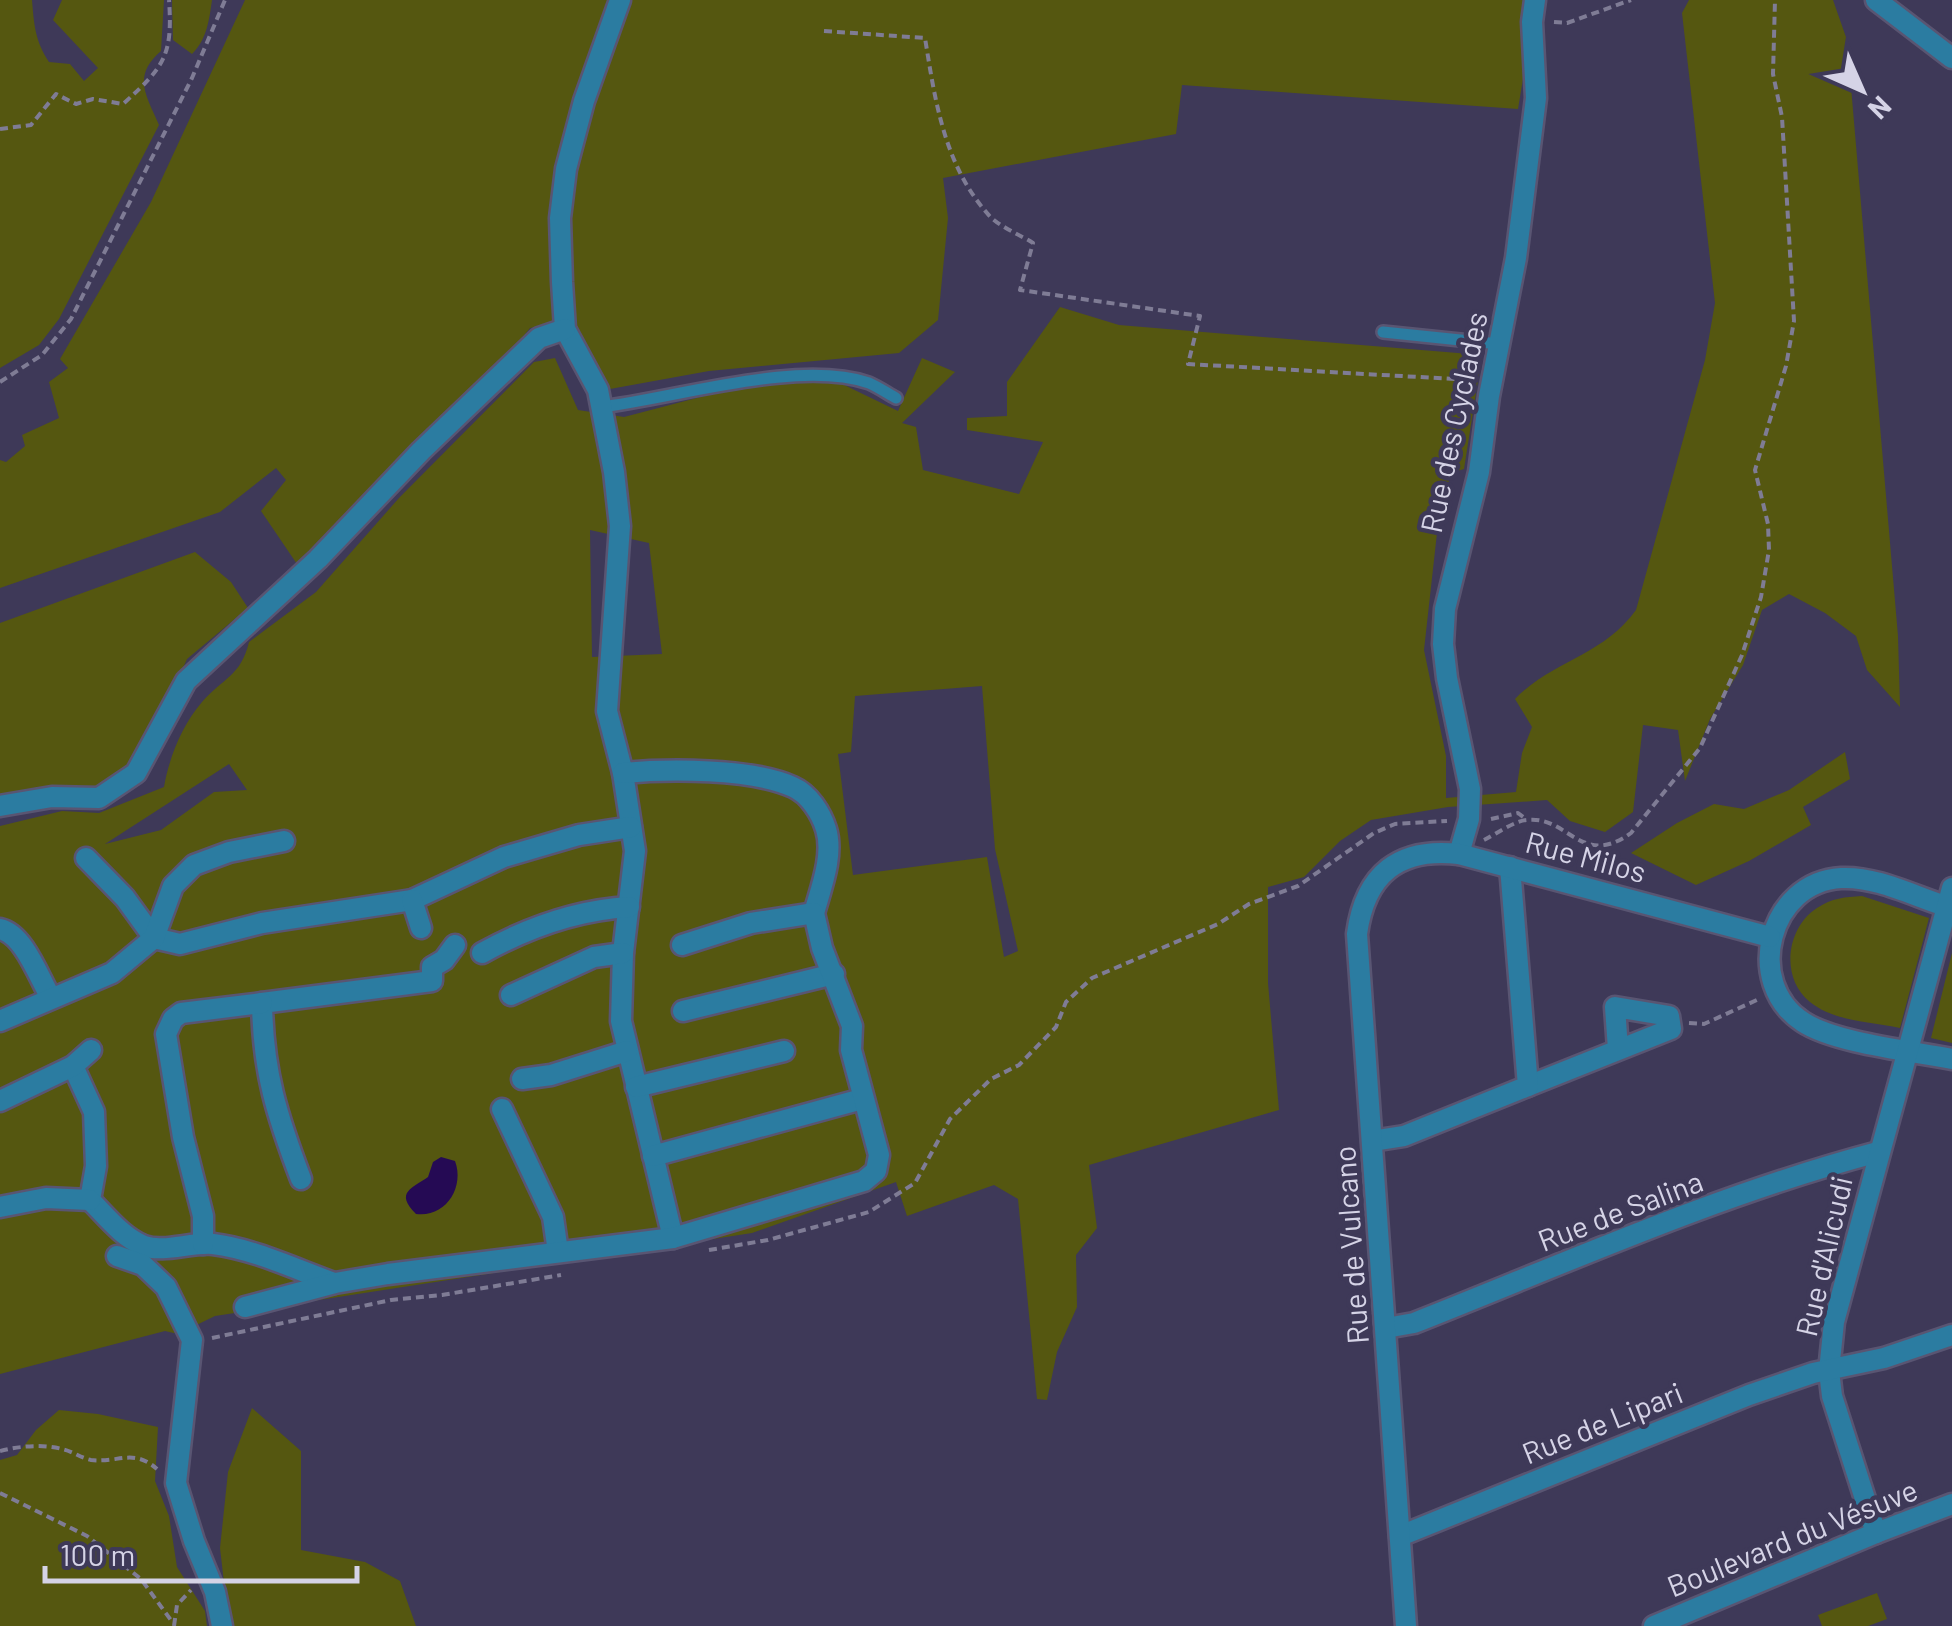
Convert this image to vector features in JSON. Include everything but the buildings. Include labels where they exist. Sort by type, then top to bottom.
[{"type":"street","points":[[620,0],[584,102],[566,168],[560,218],[565,329],[598,390],[620,526],[607,711],[623,774],[635,852],[621,1021],[673,1238]]},
{"type":"street","name":"Rue des Cyclades","points":[[1459,854],[1469,818],[1470,790],[1447,678],[1443,644],[1445,609],[1479,472],[1516,258],[1534,123],[1534,0]]},
{"type":"street","points":[[1876,0],[1952,58]]},
{"type":"street","points":[[0,806],[52,798],[100,798],[136,773],[186,681],[318,559],[421,451],[539,338],[565,329]]},
{"type":"street","points":[[245,1307],[334,1283],[673,1238],[864,1181],[876,1171],[879,1155],[851,1050],[852,1026],[822,948],[814,913],[827,865],[827,832],[814,804],[796,788],[759,777],[664,770],[623,774]]},
{"type":"street","points":[[86,858],[124,898],[154,938],[180,944],[262,923],[412,900],[504,857],[580,835],[631,827]]},
{"type":"street","points":[[0,1020],[112,973],[154,938],[173,886],[194,866],[229,852],[284,841]]},
{"type":"street","name":"Rue Milos","points":[[1388,868],[1410,856],[1434,851],[1459,854],[1770,937]]},
{"type":"street","points":[[1510,867],[1528,1086]]},
{"type":"street","name":"Rue de Vulcano","points":[[1388,868],[1371,887],[1360,910],[1357,934],[1406,1626]]},
{"type":"street","points":[[1910,1050],[1950,901],[1870,881],[1839,878],[1808,888],[1784,908],[1770,937],[1769,968],[1777,991],[1801,1021],[1830,1034],[1952,1059]]},
{"type":"street","points":[[412,900],[421,928]]},
{"type":"street","points":[[482,953],[508,939],[596,909],[629,908]]},
{"type":"street","points":[[682,945],[751,923],[814,913]]},
{"type":"street","points":[[0,929],[8,930],[18,941],[51,998]]},
{"type":"street","points":[[203,1244],[203,1216],[166,1034],[172,1019],[181,1013],[432,981],[432,967],[456,945]]},
{"type":"street","points":[[511,995],[594,957],[624,953]]},
{"type":"street","points":[[682,1011],[834,974]]},
{"type":"street","points":[[262,1003],[262,1051],[279,1121],[301,1179]]},
{"type":"street","points":[[1372,1141],[1404,1136],[1671,1029],[1669,1016],[1614,1007],[1618,1050]]},
{"type":"street","points":[[0,1101],[73,1066],[91,1050]]},
{"type":"street","name":"Rue d'Alicudi","points":[[1876,1532],[1832,1396],[1829,1371],[1834,1322],[1878,1152],[1910,1050]]},
{"type":"street","points":[[522,1079],[550,1075],[627,1051]]},
{"type":"street","points":[[636,1086],[784,1052]]},
{"type":"street","points":[[73,1066],[94,1112],[96,1166],[90,1200]]},
{"type":"street","points":[[653,1156],[862,1099]]},
{"type":"street","points":[[502,1109],[553,1217],[558,1252]]},
{"type":"street","name":"Rue de Salina","points":[[1386,1328],[1414,1323],[1698,1210],[1878,1152]]},
{"type":"street","points":[[0,1207],[46,1198],[90,1200],[138,1244],[156,1250],[186,1242],[250,1253],[334,1283]]},
{"type":"street","points":[[118,1256],[143,1265],[166,1288],[192,1340],[176,1482],[215,1592],[222,1626]]},
{"type":"street","name":"Rue de Lipari","points":[[1400,1536],[1749,1395],[1952,1335]]},
{"type":"street","name":"Boulevard du Vésuve","points":[[1654,1626],[1952,1504]]},
{"type":"lane","points":[[1383,332],[1500,344]]},
{"type":"lane","points":[[601,406],[769,379],[818,377],[871,384],[896,398]]},
{"type":"path","points":[[0,129],[31,125],[56,94],[76,104],[94,99],[123,104],[158,72],[170,40],[169,0]]},
{"type":"path","points":[[0,382],[42,355],[71,319],[192,78],[223,0]]},
{"type":"path","points":[[1532,22],[1567,22],[1631,0]]},
{"type":"path","points":[[1488,820],[1518,814],[1603,846],[1618,842],[1631,833],[1700,748],[1742,655],[1769,550],[1768,524],[1755,470],[1786,366],[1794,321],[1782,117],[1774,74],[1775,0]]},
{"type":"path","points":[[824,31],[925,38],[935,98],[952,160],[988,216],[1033,242],[1020,290],[1200,316],[1188,364],[1492,381]]},
{"type":"path","points":[[1484,840],[1526,820]]},
{"type":"path","points":[[1670,1023],[1704,1024],[1777,991]]},
{"type":"path","points":[[0,1451],[20,1446],[63,1449],[86,1459],[108,1461],[130,1456],[146,1459],[176,1482]]},
{"type":"path","points":[[0,1493],[87,1536],[141,1578],[173,1624]]},
{"type":"path","points":[[173,1624],[177,1605],[205,1569]]},
{"type":"shaded area","points":[[0,0],[32,0],[38,39],[49,62],[70,64],[84,81],[98,68],[53,20],[62,0],[164,0],[161,51],[144,77],[146,95],[159,125],[59,319],[39,345],[0,368]]},
{"type":"shaded area","points":[[172,0],[212,0],[204,36],[192,54],[173,40]]},
{"type":"shaded area","points":[[245,0],[612,0],[580,92],[549,228],[555,324],[530,328],[500,366],[463,395],[299,567],[261,511],[286,480],[276,468],[220,512],[0,588],[0,460],[6,462],[25,446],[22,435],[59,418],[49,382],[68,368],[60,359],[151,202]]},
{"type":"shaded area","points":[[626,0],[1536,0],[1518,109],[1182,85],[1176,134],[943,178],[948,218],[938,320],[899,353],[709,371],[610,389],[575,327],[567,250],[572,165]]},
{"type":"shaded area","points":[[1689,0],[1833,0],[1847,40],[1898,636],[1900,707],[1867,670],[1856,636],[1825,613],[1789,594],[1762,610],[1743,665],[1710,719],[1685,781],[1678,730],[1643,725],[1633,812],[1605,832],[1570,821],[1547,800],[1448,807],[1371,820],[1340,841],[1304,877],[1268,887],[1268,983],[1279,1110],[1089,1165],[1097,1228],[1076,1255],[1077,1307],[1057,1352],[1047,1400],[1037,1399],[1018,1199],[994,1185],[907,1216],[896,1182],[752,1233],[215,1316],[178,1334],[165,1331],[0,1374],[0,826],[62,811],[99,813],[164,787],[173,753],[188,721],[236,670],[249,642],[316,592],[399,498],[534,362],[555,358],[578,410],[624,417],[731,389],[796,381],[838,382],[898,411],[922,358],[955,372],[902,423],[916,427],[923,470],[1019,494],[1043,442],[967,430],[967,418],[1007,416],[1007,382],[1060,307],[1119,325],[1482,355],[1464,469],[1451,473],[1438,524],[1424,650],[1446,756],[1446,798],[1516,792],[1522,753],[1532,727],[1515,699],[1545,675],[1609,638],[1636,610],[1705,360],[1715,303],[1682,13]],"holes":[[[590,530],[649,543],[662,654],[592,657]],[[982,686],[995,849],[1018,951],[1004,957],[987,857],[853,875],[838,754],[851,752],[855,696]],[[229,764],[247,790],[214,792],[161,830],[105,844]]]},
{"type":"shaded area","points":[[195,552],[231,582],[248,608],[187,659],[154,733],[132,768],[98,795],[0,802],[0,623]]},
{"type":"shaded area","points":[[1845,752],[1850,779],[1803,807],[1811,825],[1749,861],[1696,885],[1631,853],[1714,804],[1744,809],[1789,790]]},
{"type":"shaded area","points":[[1862,896],[1929,918],[1900,1028],[1830,1013],[1810,1002],[1794,980],[1793,940],[1807,917],[1828,902]]},
{"type":"shaded area","points":[[1952,953],[1952,1043],[1931,1038]]},
{"type":"shaded area","points":[[441,1157],[455,1161],[455,1191],[436,1211],[416,1214],[406,1200],[408,1191],[428,1177],[433,1162]]},
{"type":"shaded area","points":[[252,1408],[301,1451],[301,1550],[365,1562],[400,1581],[416,1626],[229,1626],[220,1548],[228,1472]]},
{"type":"shaded area","points":[[59,1410],[158,1427],[155,1481],[169,1516],[177,1567],[205,1611],[207,1626],[0,1626],[0,1460],[17,1455],[36,1430]]},
{"type":"shaded area","points":[[1877,1593],[1887,1619],[1868,1626],[1822,1626],[1818,1615]]}]
